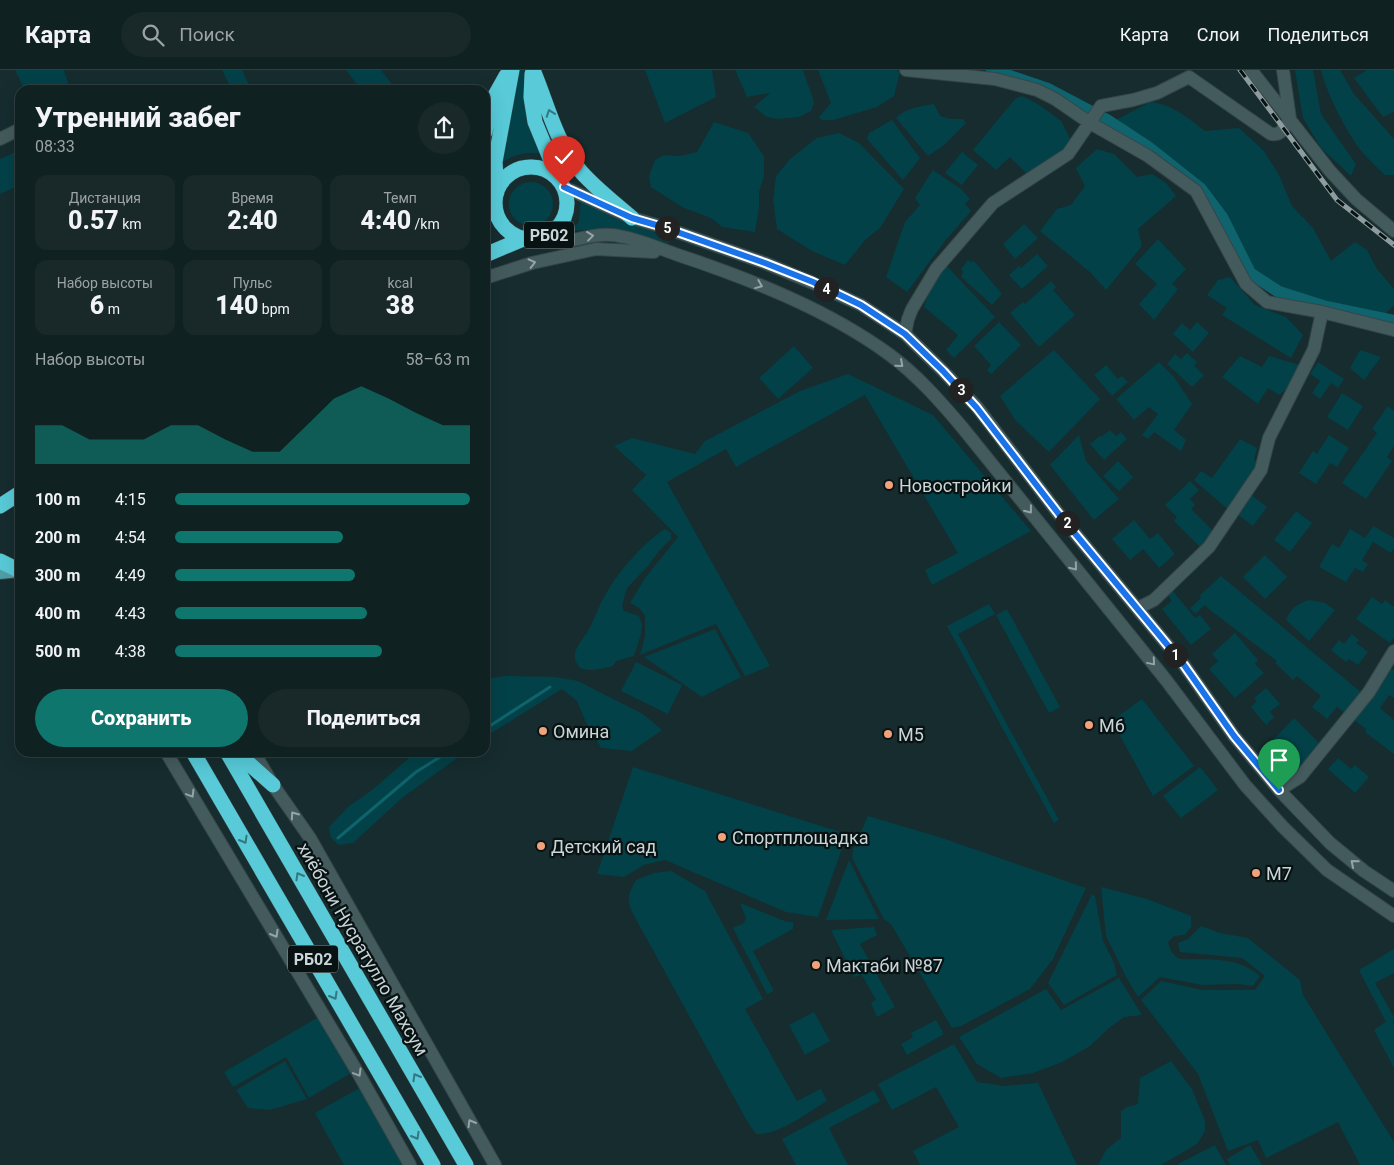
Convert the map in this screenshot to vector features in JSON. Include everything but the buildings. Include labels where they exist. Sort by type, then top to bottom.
[{"type":"highway","points":[[490,110],[492,101],[511,70]]},
{"type":"highway","name":"РБ02","points":[[511,70],[495,162],[492,202],[500,222],[506,230],[514,236],[533,240],[552,234],[560,227],[568,208],[568,197],[535,122],[531,96],[532,70]]},
{"type":"highway","points":[[532,70],[558,134],[571,159],[579,170],[632,218]]},
{"type":"highway","points":[[492,202],[500,184],[506,177],[514,171],[523,168],[542,168],[551,172],[561,182]]},
{"type":"highway","name":"РБ02","points":[[490,252],[523,239]]},
{"type":"highway","points":[[0,506],[15,496]]},
{"type":"highway","points":[[0,561],[15,568]]},
{"type":"highway","name":"РБ02","points":[[196,757],[433,1165]]},
{"type":"highway","name":"хиёбони Нусратулло Махсум","points":[[231,757],[466,1165]]},
{"type":"highway","points":[[242,757],[273,785]]},
{"type":"main road","points":[[0,573],[15,572]]},
{"type":"street","points":[[906,70],[995,79],[1037,90],[1148,156],[1196,191],[1246,284],[1267,302],[1322,312],[1394,330]]},
{"type":"street","points":[[1251,70],[1330,171],[1356,199],[1394,231]]},
{"type":"street","points":[[905,334],[912,309],[936,269],[993,203],[1068,154],[1101,106],[1133,100],[1157,92],[1189,73],[1271,134],[1277,134],[1281,132],[1290,120],[1283,70]]},
{"type":"street","points":[[0,139],[15,132]]},
{"type":"street","points":[[561,182],[632,218],[663,227],[813,282],[861,305],[905,334],[977,408],[1058,513],[1184,665],[1234,736],[1279,790],[1330,843],[1364,871],[1394,891]]},
{"type":"street","points":[[543,238],[559,242],[601,234],[623,236],[773,290],[856,332],[891,356],[916,377],[962,427],[1014,490],[1166,680],[1245,785],[1283,827],[1327,870],[1394,916]]},
{"type":"street","points":[[490,276],[532,263],[596,249],[643,250],[684,257]]},
{"type":"street","points":[[1138,608],[1154,600],[1209,547],[1261,470],[1269,438],[1314,350],[1322,312]]},
{"type":"street","points":[[1279,790],[1300,777],[1369,692],[1392,658]]},
{"type":"street","points":[[169,757],[361,1078],[410,1165]]},
{"type":"street","points":[[257,757],[273,785],[310,838],[495,1165]]},
{"type":"shaded area","points":[[15,70],[64,70],[68,85],[22,85]]},
{"type":"shaded area","points":[[222,70],[242,70],[249,85],[230,85]]},
{"type":"shaded area","points":[[346,70],[381,70],[393,85],[357,85]]},
{"type":"shaded area","points":[[520,70],[524,70],[523,92],[528,122],[540,153],[519,155],[499,164]]},
{"type":"shaded area","points":[[645,70],[712,70],[716,97],[665,123]]},
{"type":"shaded area","points":[[735,70],[803,70],[814,102],[811,111],[799,117],[778,119],[767,117],[754,107],[770,93],[747,97]]},
{"type":"shaded area","points":[[818,70],[896,70],[900,72],[894,96],[877,107],[833,120],[822,120],[819,117],[831,103]]},
{"type":"shaded area","points":[[1295,70],[1313,70],[1321,114],[1356,164],[1351,176],[1321,148],[1303,118]]},
{"type":"shaded area","points":[[1321,70],[1340,70],[1354,94],[1394,139],[1394,175],[1385,175],[1357,145],[1344,125]]},
{"type":"shaded area","points":[[1367,70],[1394,70],[1394,112],[1383,117],[1354,78]]},
{"type":"shaded area","points":[[1022,96],[1038,104],[1061,121],[1072,142],[1054,157],[1026,173],[1010,157],[996,170],[973,150],[1015,99]]},
{"type":"shaded area","points":[[1150,102],[1173,109],[1205,131],[1239,128],[1264,151],[1279,175],[1292,206],[1313,228],[1331,261],[1355,242],[1367,250],[1377,269],[1394,289],[1394,305],[1385,314],[1327,303],[1282,291],[1253,270],[1223,214],[1202,186],[1151,144],[1114,121]]},
{"type":"shaded area","points":[[934,104],[940,116],[950,119],[963,119],[966,123],[944,145],[928,156],[896,118],[909,110]]},
{"type":"shaded area","points":[[892,120],[920,158],[903,180],[867,139],[869,133]]},
{"type":"shaded area","points":[[714,122],[748,133],[764,156],[764,176],[759,192],[755,232],[722,227],[711,218],[682,207],[651,187],[649,176],[655,160],[664,155],[680,156],[697,152]]},
{"type":"shaded area","points":[[839,133],[859,143],[904,189],[880,228],[866,239],[845,265],[812,251],[777,229],[773,200],[776,176],[790,159],[817,138]]},
{"type":"shaded area","points":[[1097,149],[1114,154],[1137,177],[1152,174],[1166,183],[1176,196],[1138,229],[1142,246],[1106,290],[1091,273],[1040,231],[1057,209],[1071,205],[1085,186],[1076,168]]},
{"type":"shaded area","points":[[15,152],[15,187],[0,194],[0,159]]},
{"type":"shaded area","points":[[962,152],[978,165],[962,185],[945,173]]},
{"type":"shaded area","points":[[933,170],[961,189],[970,199],[965,204],[971,211],[945,241],[907,292],[886,277],[905,222],[920,205],[915,198]]},
{"type":"shaded area","points":[[527,182],[535,182],[547,188],[553,204],[547,220],[535,226],[527,226],[515,220],[509,208],[509,200],[515,188]]},
{"type":"shaded area","points":[[581,199],[618,219],[671,239],[668,243],[620,232],[597,230],[572,231],[579,221]]},
{"type":"shaded area","points":[[1024,224],[1038,238],[1015,259],[1003,244]]},
{"type":"shaded area","points":[[1158,239],[1186,269],[1172,284],[1178,289],[1154,320],[1139,304],[1157,284],[1135,264]]},
{"type":"shaded area","points":[[1037,254],[1048,266],[1022,289],[1009,275],[1019,266],[1021,268]]},
{"type":"shaded area","points":[[968,260],[974,261],[1002,294],[992,305],[961,277],[963,272],[961,269]]},
{"type":"shaded area","points":[[945,264],[995,317],[954,358],[946,350],[958,335],[924,307],[932,282]]},
{"type":"shaded area","points":[[1230,277],[1255,305],[1286,317],[1303,335],[1291,358],[1222,315],[1227,308],[1207,295],[1218,280]]},
{"type":"shaded area","points":[[1051,281],[1056,287],[1053,290],[1075,315],[1039,347],[1010,313],[1023,302],[1025,304]]},
{"type":"shaded area","points":[[999,322],[1021,345],[991,374],[987,370],[991,365],[974,346]]},
{"type":"shaded area","points":[[1197,322],[1209,333],[1193,352],[1173,334],[1182,323],[1190,330]]},
{"type":"shaded area","points":[[794,346],[813,368],[778,399],[759,378]]},
{"type":"shaded area","points":[[1054,350],[1100,399],[1049,452],[1016,421],[1000,396]]},
{"type":"shaded area","points":[[1360,350],[1381,357],[1364,380],[1350,368]]},
{"type":"shaded area","points":[[1187,353],[1197,362],[1194,366],[1204,375],[1192,387],[1167,364],[1175,354],[1181,359]]},
{"type":"shaded area","points":[[1240,356],[1262,367],[1269,356],[1300,365],[1294,383],[1279,395],[1268,388],[1258,404],[1222,377]]},
{"type":"shaded area","points":[[1159,362],[1174,377],[1192,404],[1174,430],[1186,440],[1181,451],[1154,432],[1148,439],[1142,435],[1158,414],[1149,407],[1134,420],[1116,399]]},
{"type":"shaded area","points":[[1318,362],[1344,379],[1338,388],[1331,383],[1320,399],[1312,393],[1320,381],[1310,374]]},
{"type":"shaded area","points":[[1106,365],[1118,379],[1122,376],[1128,382],[1112,396],[1094,375]]},
{"type":"shaded area","points":[[848,374],[933,415],[1031,531],[932,585],[925,570],[958,553],[865,395],[736,467],[726,449],[667,482],[770,666],[745,676],[716,624],[640,655],[645,636],[645,616],[639,608],[630,603],[645,578],[678,537],[632,490],[646,475],[614,446],[632,438],[695,454],[705,441],[800,391]]},
{"type":"shaded area","points":[[1342,393],[1363,406],[1348,430],[1327,417]]},
{"type":"shaded area","points":[[1388,406],[1394,411],[1394,446],[1387,457],[1392,461],[1366,499],[1342,483],[1377,433],[1372,429]]},
{"type":"shaded area","points":[[1110,430],[1116,436],[1121,432],[1127,439],[1104,460],[1090,444]]},
{"type":"shaded area","points":[[1079,435],[1086,461],[1119,499],[1094,520],[1050,465]]},
{"type":"shaded area","points":[[1329,435],[1349,448],[1337,467],[1330,463],[1316,484],[1299,473],[1313,451],[1317,454]]},
{"type":"shaded area","points":[[1240,439],[1257,448],[1254,459],[1259,463],[1231,512],[1194,480],[1201,471],[1212,478]]},
{"type":"shaded area","points":[[1118,461],[1133,477],[1119,491],[1103,476]]},
{"type":"shaded area","points":[[1190,481],[1199,490],[1190,499],[1195,505],[1191,509],[1215,533],[1201,548],[1174,521],[1177,517],[1165,505]]},
{"type":"shaded area","points":[[1255,484],[1258,486],[1251,495],[1267,507],[1253,526],[1234,512]]},
{"type":"shaded area","points":[[1296,511],[1312,523],[1290,552],[1274,540]]},
{"type":"shaded area","points":[[1134,520],[1150,539],[1158,533],[1175,554],[1159,568],[1143,549],[1130,560],[1112,539]]},
{"type":"shaded area","points":[[1373,526],[1394,538],[1394,548],[1391,553],[1373,542],[1362,560],[1368,564],[1363,572],[1355,568],[1346,582],[1319,567],[1332,544],[1339,548],[1350,529],[1365,538]]},
{"type":"shaded area","points":[[665,529],[671,533],[671,539],[627,588],[622,606],[624,611],[639,616],[642,625],[634,656],[616,661],[613,666],[604,668],[592,670],[580,668],[576,662],[575,652],[607,592],[618,575],[633,558],[649,541]]},
{"type":"shaded area","points":[[1265,555],[1287,577],[1265,599],[1243,577]]},
{"type":"shaded area","points":[[1221,576],[1369,699],[1391,668],[1394,670],[1394,698],[1389,695],[1380,708],[1394,720],[1394,754],[1337,707],[1327,719],[1312,707],[1321,696],[1297,676],[1293,680],[1275,663],[1277,661],[1205,605],[1195,614],[1190,608],[1201,598],[1199,596]]},
{"type":"shaded area","points":[[1172,590],[1195,618],[1200,615],[1211,629],[1191,645],[1162,609],[1172,601],[1167,594]]},
{"type":"shaded area","points":[[1372,597],[1382,604],[1385,600],[1394,607],[1394,637],[1390,643],[1356,619]]},
{"type":"shaded area","points":[[1309,600],[1325,603],[1335,610],[1309,641],[1286,620],[1295,607]]},
{"type":"shaded area","points":[[989,604],[995,614],[958,634],[1059,820],[1054,823],[947,626]]},
{"type":"shaded area","points":[[1007,609],[1060,707],[1049,713],[996,615]]},
{"type":"shaded area","points":[[715,629],[741,677],[702,697],[644,657]]},
{"type":"shaded area","points":[[1235,633],[1258,660],[1255,664],[1264,673],[1235,698],[1209,669],[1218,661],[1212,654]]},
{"type":"shaded area","points":[[1352,634],[1359,640],[1356,643],[1368,652],[1358,665],[1349,659],[1346,662],[1331,650],[1339,640],[1344,644]]},
{"type":"shaded area","points":[[636,662],[682,685],[668,714],[621,691]]},
{"type":"shaded area","points":[[505,676],[556,677],[578,681],[643,714],[662,730],[632,751],[601,748],[588,727],[577,701],[562,689],[490,734],[490,678]]},
{"type":"shaded area","points":[[1266,688],[1280,704],[1270,712],[1274,717],[1266,725],[1251,707],[1257,701],[1254,698]]},
{"type":"shaded area","points":[[1142,699],[1194,766],[1153,796],[1112,721]]},
{"type":"shaded area","points":[[1294,718],[1322,746],[1296,774],[1285,763],[1292,756],[1274,739]]},
{"type":"shaded area","points":[[410,757],[458,757],[402,798],[353,843],[339,845],[331,838],[329,827],[348,807],[372,790]]},
{"type":"shaded area","points":[[1338,758],[1351,769],[1355,765],[1369,777],[1355,793],[1328,769]]},
{"type":"shaded area","points":[[633,767],[847,834],[818,917],[786,912],[665,860],[644,865],[624,877],[597,874]]},
{"type":"shaded area","points":[[1200,767],[1218,790],[1181,818],[1163,796]]},
{"type":"shaded area","points":[[868,816],[942,838],[1086,888],[1053,959],[1030,989],[961,1026],[952,1028],[891,924],[884,919],[852,858],[853,850]]},
{"type":"shaded area","points":[[849,860],[879,919],[826,920]]},
{"type":"shaded area","points":[[671,871],[705,891],[763,999],[745,1009],[797,1101],[821,1089],[827,1101],[802,1117],[774,1131],[756,1134],[747,1121],[632,912],[629,896],[636,880],[654,873]]},
{"type":"shaded area","points":[[1101,887],[1147,899],[1191,916],[1191,927],[1185,935],[1174,936],[1168,942],[1172,952],[1180,959],[1223,960],[1242,965],[1260,976],[1253,986],[1238,984],[1202,985],[1160,977],[1138,997],[1106,936]]},
{"type":"shaded area","points":[[1092,894],[1095,896],[1103,941],[1114,963],[1117,975],[1064,1005],[1048,983]]},
{"type":"shaded area","points":[[740,903],[787,922],[793,922],[793,929],[753,951],[774,991],[767,994],[733,928],[744,923],[746,918]]},
{"type":"shaded area","points":[[1201,926],[1220,933],[1248,938],[1300,980],[1303,995],[1394,1142],[1394,1165],[1360,1165],[1338,1122],[1266,1158],[1258,1140],[1228,1151],[1198,1074],[1141,1000],[1161,981],[1203,990],[1255,990],[1265,976],[1242,958],[1180,952],[1178,943],[1188,939]]},
{"type":"shaded area","points":[[874,927],[877,935],[860,944],[895,1007],[877,1017],[871,1003],[876,1000],[862,975],[854,977],[831,930]]},
{"type":"shaded area","points":[[1394,949],[1394,973],[1375,983],[1394,1017],[1394,1068],[1374,1030],[1386,1022],[1359,970]]},
{"type":"shaded area","points":[[1119,978],[1142,1015],[1124,1017],[1090,1046],[1062,1062],[1033,1073],[1001,1078],[977,1064],[959,1037],[1046,989],[1061,1010]]},
{"type":"shaded area","points":[[814,1012],[830,1041],[805,1055],[789,1025]]},
{"type":"shaded area","points":[[324,1014],[356,1070],[309,1098],[286,1057],[233,1087],[224,1072]]},
{"type":"shaded area","points":[[936,1020],[944,1034],[907,1055],[901,1044],[913,1037],[911,1033]]},
{"type":"shaded area","points":[[954,1044],[977,1082],[1005,1086],[1038,1083],[1077,1165],[920,1165],[913,1151],[959,1127],[936,1087],[892,1110],[878,1084]]},
{"type":"shaded area","points":[[285,1061],[307,1099],[270,1110],[248,1108],[236,1090]]},
{"type":"shaded area","points":[[1171,1061],[1192,1089],[1205,1121],[1205,1131],[1197,1144],[1161,1165],[1098,1165],[1106,1150],[1121,1138],[1121,1111],[1138,1104],[1140,1078]]},
{"type":"shaded area","points":[[365,1085],[410,1165],[344,1165],[315,1113]]},
{"type":"shaded area","points":[[874,1090],[880,1101],[829,1128],[848,1165],[796,1165],[782,1139]]},
{"type":"shaded area","points":[[1215,1145],[1226,1165],[1178,1165],[1178,1164]]},
{"type":"shaded area","points":[[1250,1145],[1262,1165],[1230,1165],[1227,1159]]},
{"type":"waterway","points":[[992,70],[1048,89],[1107,120],[1148,147],[1201,189],[1222,217],[1250,273],[1279,292],[1323,306],[1394,321]]},
{"type":"waterway","points":[[490,726],[550,687]]},
{"type":"waterway","points":[[338,838],[416,772],[440,757]]},
{"type":"railway","points":[[1240,70],[1337,200],[1394,245]]},
{"type":"place","name":"Новостройки","points":[[889,485]]},
{"type":"place","name":"М6","points":[[1089,725]]},
{"type":"place","name":"Омина","points":[[543,731]]},
{"type":"place","name":"М5","points":[[888,734]]},
{"type":"place","name":"Спортплощадка","points":[[722,837]]},
{"type":"place","name":"Детский сад","points":[[541,846]]},
{"type":"place","name":"М7","points":[[1256,873]]},
{"type":"place","name":"Мактаби №87","points":[[816,965]]},
{"type":"route","points":[[564,187],[632,218],[765,263],[813,282],[861,305],[905,334],[977,408],[1058,513],[1184,665],[1234,736],[1279,790]]}]
